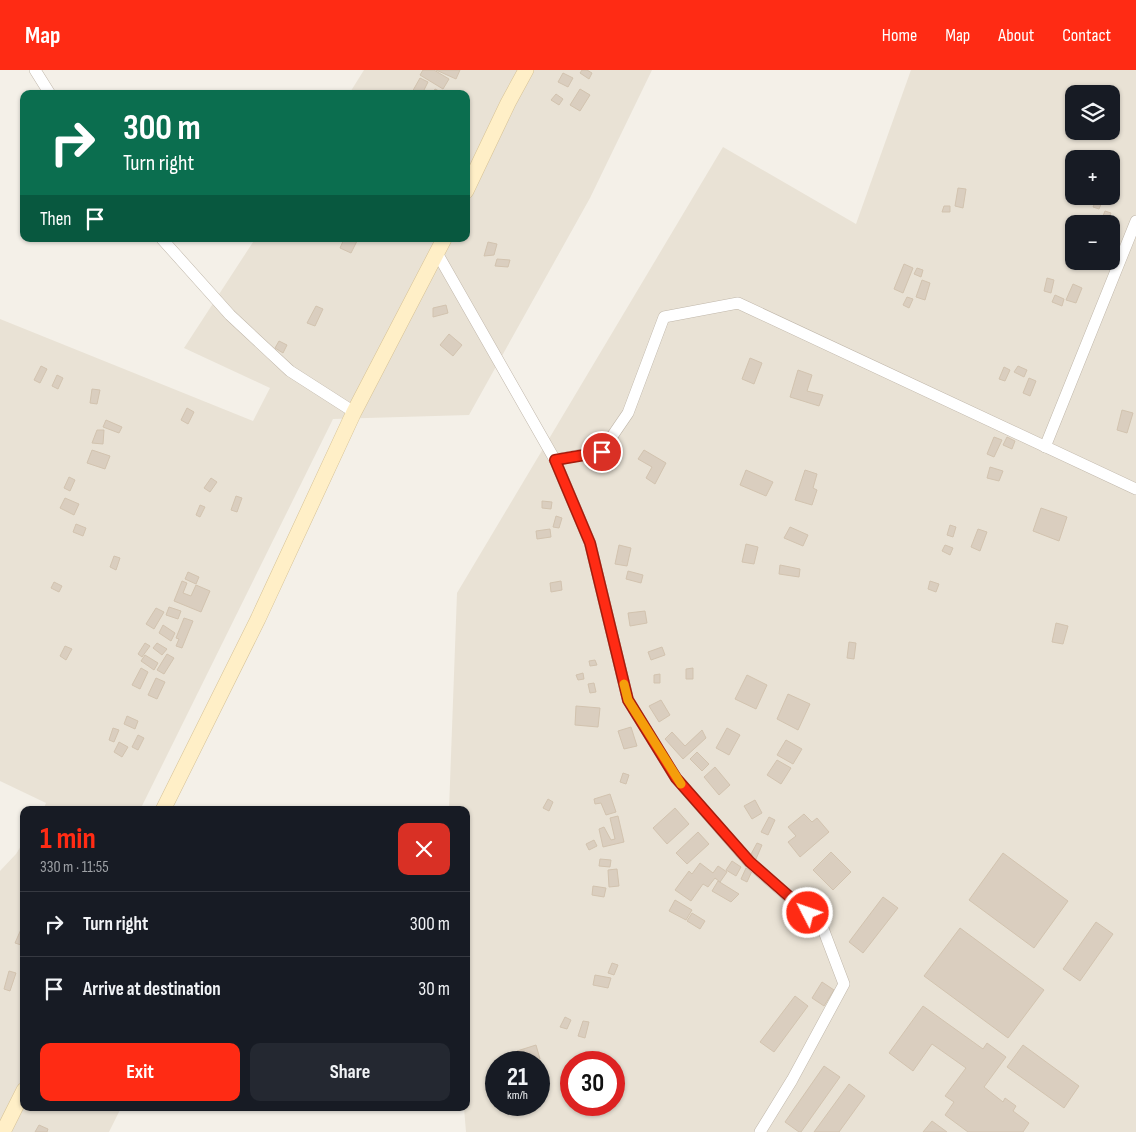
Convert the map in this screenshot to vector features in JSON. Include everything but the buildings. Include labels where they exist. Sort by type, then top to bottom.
[{"type":"main road","points":[[470,183],[526,70]]},
{"type":"main road","points":[[165,806],[258,619],[354,412],[442,242]]},
{"type":"main road","points":[[3,1132],[20,1098]]},
{"type":"street","points":[[35,70],[48,90]]},
{"type":"street","points":[[1045,447],[1136,221]]},
{"type":"street","points":[[165,242],[230,315],[290,371],[354,412]]},
{"type":"street","points":[[437,253],[555,460],[590,543],[628,700],[676,778],[750,862],[822,926],[844,984],[792,1080],[760,1132]]},
{"type":"street","points":[[555,460],[602,452],[628,413],[664,317],[738,303],[1136,489]]},
{"type":"shaded area","points":[[364,70],[652,70],[590,198],[469,415],[333,419],[142,806],[45,806],[46,803],[0,781],[0,319],[253,421],[270,388],[184,348],[253,242],[470,242],[470,90],[352,90]]},
{"type":"shaded area","points":[[911,70],[1136,70],[1136,1132],[466,1132],[464,1111],[470,1111],[470,806],[449,806],[457,593],[723,147],[856,224]]},
{"type":"shaded area","points":[[20,848],[20,1111],[120,1111],[109,1132],[0,1132],[0,871]]},
{"type":"slow traffic","points":[[624,684],[628,700],[681,784]]},
{"type":"route","points":[[602,452],[555,460],[590,543],[628,700],[676,778],[750,862],[808,913]]}]
